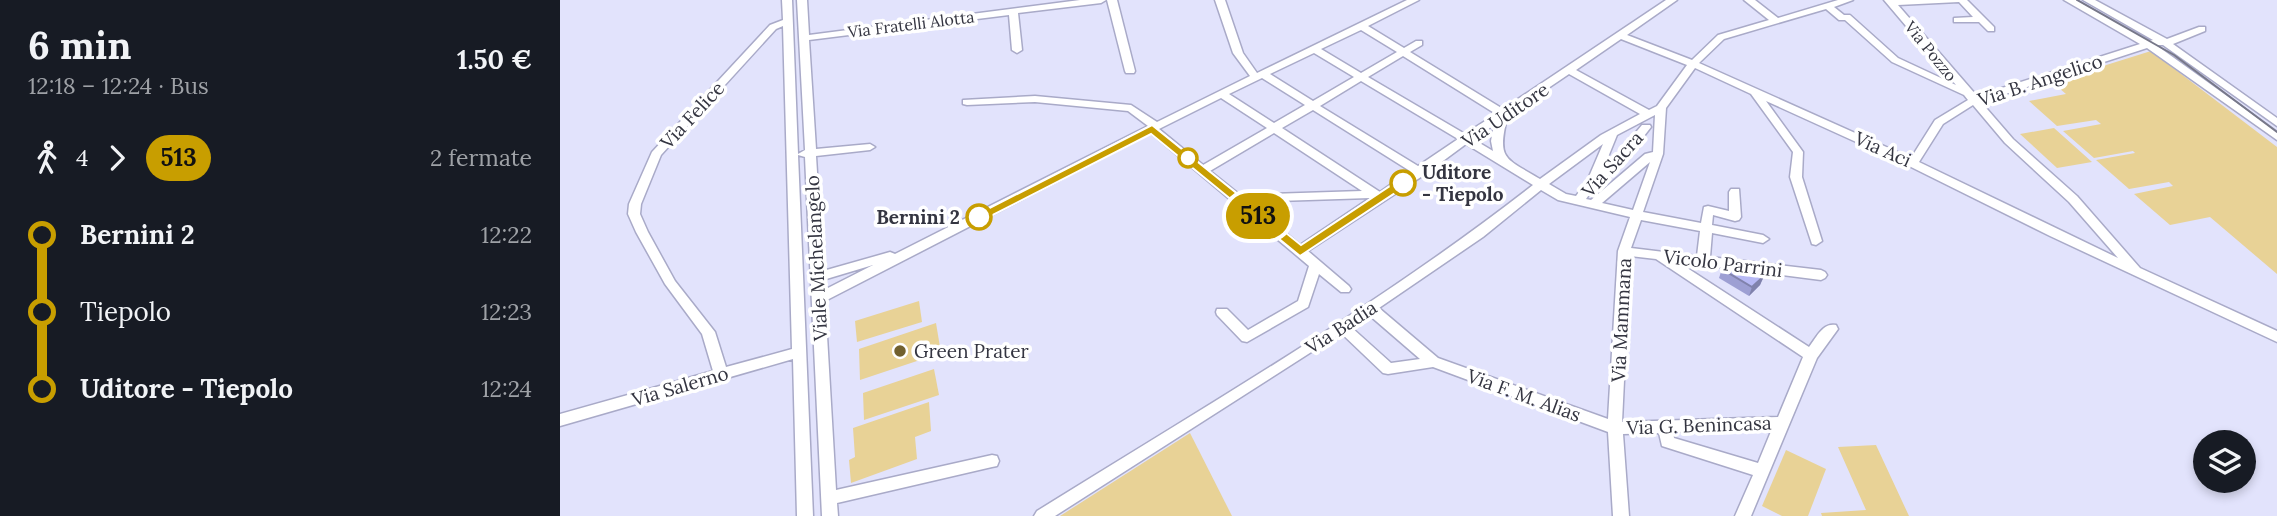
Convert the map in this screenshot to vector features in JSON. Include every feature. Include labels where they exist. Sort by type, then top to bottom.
[{"type":"street","name":"Viale Michelangelo","points":[[787,0],[805,516]]},
{"type":"street","name":"Viale Michelangelo","points":[[802,0],[830,516]]},
{"type":"street","name":"Via Fratelli Alotta","points":[[804,38],[1101,0]]},
{"type":"street","points":[[1112,0],[1130,71]]},
{"type":"street","points":[[1220,0],[1235,37],[1238,55],[1259,75],[1420,172]]},
{"type":"street","points":[[818,299],[1154,127],[1414,0]]},
{"type":"street","name":"Via Uditore","points":[[1300,251],[1378,196],[1466,142],[1672,0]]},
{"type":"street","points":[[1749,0],[1775,20]]},
{"type":"street","points":[[1629,121],[1646,127],[1661,118],[1693,64],[1721,37],[1848,0]]},
{"type":"street","points":[[1890,1],[1956,0]]},
{"type":"street","points":[[1962,0],[1991,29]]},
{"type":"street","points":[[2070,0],[2150,44],[2277,138]]},
{"type":"street","points":[[2087,0],[2164,41],[2277,123]]},
{"type":"street","name":"Via Pozzo","points":[[1890,1],[2009,141],[2082,209],[2139,272]]},
{"type":"street","points":[[1828,6],[1842,18],[1847,17],[1895,60],[1969,97]]},
{"type":"street","points":[[1013,11],[1017,50]]},
{"type":"street","points":[[1957,20],[1981,19]]},
{"type":"street","name":"Via Felice","points":[[721,375],[708,332],[671,284],[642,232],[635,214],[635,204],[656,155],[766,35],[777,25],[788,21]]},
{"type":"street","points":[[1362,26],[1504,116],[1495,133],[1497,151],[1510,168]]},
{"type":"street","name":"Via B. Angelico","points":[[1913,163],[1939,122],[1969,97],[2202,29]]},
{"type":"street","name":"Via Aci","points":[[1622,36],[1693,64],[1913,163],[2277,337]]},
{"type":"street","points":[[1203,170],[1419,43]]},
{"type":"street","points":[[1314,49],[1562,197],[1706,230],[1763,239]]},
{"type":"street","points":[[1571,71],[1645,114],[1661,118]]},
{"type":"street","points":[[1754,92],[1797,152],[1796,177],[1816,241]]},
{"type":"street","points":[[1223,94],[1378,196]]},
{"type":"street","points":[[967,102],[1035,99],[1131,108],[1345,289]]},
{"type":"street","points":[[1629,121],[1645,114]]},
{"type":"street","name":"Via Mammana","points":[[1621,516],[1615,428],[1624,251],[1658,154],[1661,118]]},
{"type":"street","name":"Via Badia","points":[[1042,516],[1371,309],[1493,224],[1538,185],[1629,121]]},
{"type":"street","name":"Via Sacra","points":[[1579,201],[1592,182],[1616,164],[1646,127]]},
{"type":"street","points":[[1592,182],[1613,133]]},
{"type":"street","points":[[792,156],[811,151],[870,147]]},
{"type":"street","points":[[1592,205],[1649,158],[1658,154]]},
{"type":"street","points":[[1703,261],[1709,210],[1735,217],[1735,192]]},
{"type":"street","points":[[1238,199],[1378,196]]},
{"type":"street","points":[[817,276],[917,248]]},
{"type":"street","name":"Vicolo Parrini","points":[[1624,251],[1821,275]]},
{"type":"street","points":[[1658,255],[1811,355]]},
{"type":"street","points":[[1222,312],[1247,337],[1303,304],[1316,264]]},
{"type":"street","name":"Via F. M. Alias","points":[[1371,309],[1433,362],[1615,428]]},
{"type":"street","name":"Via F. M. Alias","points":[[1343,327],[1388,369],[1433,362]]},
{"type":"street","points":[[1743,516],[1811,355],[1831,328]]},
{"type":"street","name":"Via Salerno","points":[[560,420],[799,352]]},
{"type":"street","points":[[802,420],[824,412]]},
{"type":"street","name":"Via G. Benincasa","points":[[1615,428],[1783,423]]},
{"type":"street","points":[[1665,426],[1667,442],[1762,471]]},
{"type":"street","points":[[829,498],[992,461]]},
{"type":"shaded area","points":[[2151,51],[2277,147],[2277,274],[2210,217],[2170,225],[2134,194],[2173,186],[2169,182],[2129,189],[2096,160],[2135,153],[2133,151],[2094,158],[2063,131],[2101,124],[2096,120],[2057,126],[2029,101],[2066,94],[2052,82]]},
{"type":"shaded area","points":[[2054,128],[2092,162],[2057,168],[2020,134]]},
{"type":"shaded area","name":"Green Prater","points":[[919,301],[922,322],[857,342],[855,321]]},
{"type":"shaded area","name":"Green Prater","points":[[936,323],[941,353],[860,380],[859,349]]},
{"type":"shaded area","name":"Green Prater","points":[[934,369],[939,395],[864,420],[863,393]]},
{"type":"shaded area","points":[[929,402],[931,431],[915,437],[917,459],[851,483],[849,460],[855,457],[853,428]]},
{"type":"shaded area","points":[[1190,433],[1232,516],[1060,516]]},
{"type":"shaded area","points":[[1876,445],[1909,516],[1822,516],[1821,513],[1866,510],[1838,447]]},
{"type":"shaded area","points":[[1786,450],[1826,469],[1808,516],[1782,516],[1762,506]]},
{"type":"building","points":[[1730,262],[1742,263],[1764,276],[1752,287],[1722,269]]},
{"type":"tram line","points":[[2077,0],[2174,55],[2277,132]]},
{"type":"bus line","name":"513","points":[[979,217],[1152,128],[1300,251],[1403,183]]},
{"type":"place","name":"Uditore - Tiepolo","points":[[1403,183]]},
{"type":"place","name":"Bernini 2","points":[[979,217]]},
{"type":"place","name":"Green Prater","points":[[900,351]]}]
